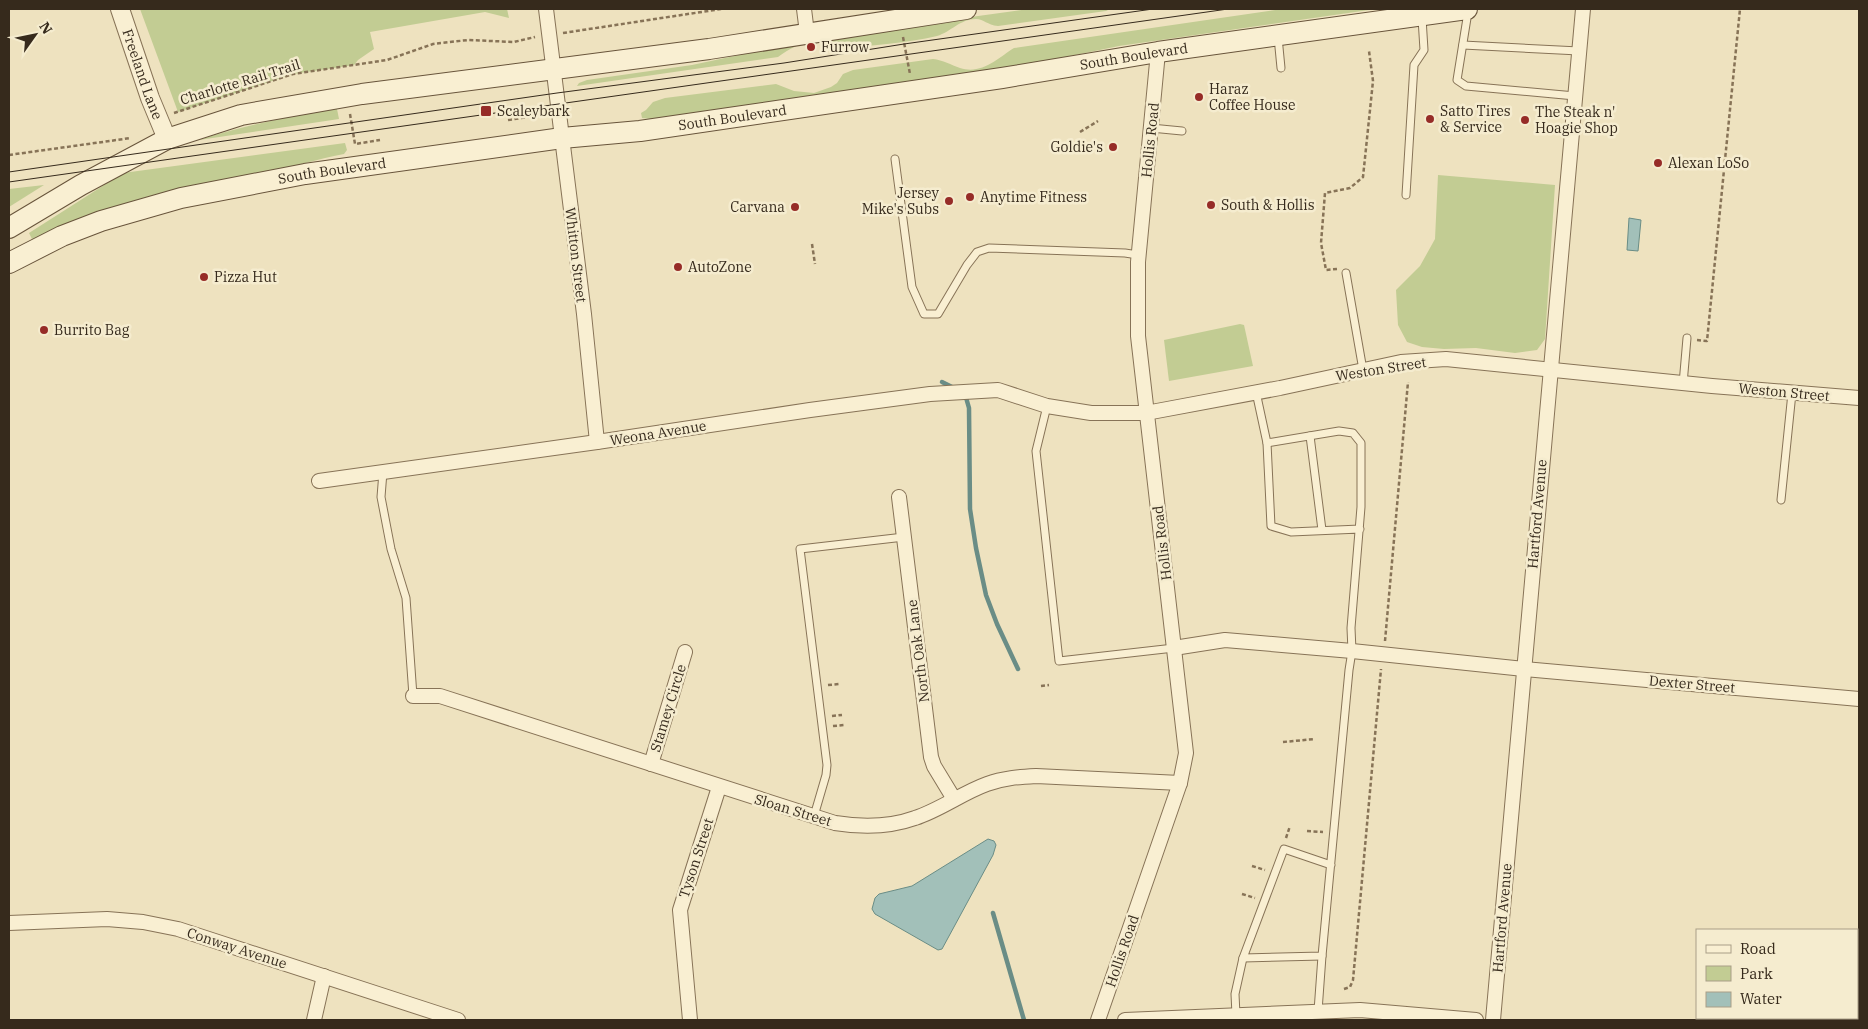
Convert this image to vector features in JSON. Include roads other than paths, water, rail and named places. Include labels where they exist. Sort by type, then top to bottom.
[{"type":"main road","points":[[9,228],[81,185],[167,139],[241,115],[362,94],[709,49],[966,9]]},
{"type":"main road","name":"South Boulevard","points":[[9,262],[62,236],[101,221],[182,198],[305,174],[562,138],[640,131],[1002,78],[1158,52],[1427,12],[1467,9]]},
{"type":"street","name":"Freeland Lane","points":[[120,9],[167,139]]},
{"type":"street","name":"Whitton Street","points":[[546,9],[584,314],[597,442]]},
{"type":"street","points":[[804,9],[807,34]]},
{"type":"street","name":"Hartford Avenue","points":[[1493,1020],[1583,9]]},
{"type":"street","name":"Hollis Road","points":[[1098,1020],[1180,783],[1186,754],[1138,336],[1138,255],[1158,52]]},
{"type":"street","name":"Weston Street","points":[[998,390],[1047,406],[1091,414],[1146,413],[1401,362],[1446,359],[1683,384],[1859,398]]},
{"type":"street","name":"Weona Avenue","points":[[319,481],[810,410],[930,394],[998,390]]},
{"type":"street","name":"North Oak Lane","points":[[900,498],[931,757],[934,766],[954,799]]},
{"type":"street","name":"Dexter Street","points":[[1174,648],[1225,640],[1859,699]]},
{"type":"street","name":"Stamey Circle","points":[[651,764],[685,652]]},
{"type":"street","name":"Sloan Street","points":[[413,696],[440,696],[719,787],[846,825],[889,824],[913,819],[938,809],[954,799],[988,784],[1013,777],[1036,776],[1180,783]]},
{"type":"street","name":"Tyson Street","points":[[690,1020],[680,910],[719,787]]},
{"type":"street","name":"Conway Avenue","points":[[9,923],[107,919],[143,922],[178,929],[458,1020]]},
{"type":"street","points":[[314,1020],[324,976]]},
{"type":"street","points":[[1125,1020],[1378,1010],[1476,1020]]},
{"type":"street","points":[[1098,1020],[1108,1020]]},
{"type":"lane","points":[[1467,9],[1458,80],[1466,86],[1576,96]]},
{"type":"lane","points":[[1406,195],[1414,65],[1424,50],[1427,12]]},
{"type":"lane","points":[[1278,34],[1281,68]]},
{"type":"lane","points":[[1463,45],[1579,52]]},
{"type":"lane","points":[[1151,128],[1182,131]]},
{"type":"lane","points":[[894,159],[912,287],[924,314],[938,314],[967,265],[977,252],[988,248],[1125,252],[1138,255]]},
{"type":"lane","points":[[1346,273],[1363,370]]},
{"type":"lane","points":[[1683,384],[1687,338]]},
{"type":"lane","points":[[1256,392],[1267,444],[1271,526],[1291,532],[1360,529]]},
{"type":"lane","points":[[1781,500],[1792,393]]},
{"type":"lane","points":[[1047,406],[1036,456],[1059,661],[1174,648]]},
{"type":"lane","points":[[1267,444],[1339,431],[1353,433],[1361,443],[1360,529],[1351,628],[1352,651],[1318,1011]]},
{"type":"lane","points":[[1310,436],[1322,530]]},
{"type":"lane","points":[[383,472],[383,506],[391,549],[406,598],[413,696]]},
{"type":"lane","points":[[814,816],[827,765],[800,550],[904,537]]},
{"type":"lane","points":[[1236,1015],[1234,994],[1243,958],[1284,849],[1331,864]]},
{"type":"lane","points":[[1243,958],[1322,956]]},
{"type":"water","points":[[1629,218],[1641,220],[1638,251],[1627,250]]},
{"type":"water","points":[[988,839],[994,841],[996,845],[993,855],[942,949],[938,950],[875,914],[872,909],[875,898],[879,894],[912,886]]},
{"type":"waterway","points":[[942,382],[954,388]]},
{"type":"waterway","points":[[965,394],[969,408],[970,509],[976,548],[986,595],[1018,669]]},
{"type":"waterway","points":[[993,913],[1024,1020]]},
{"type":"tram line","points":[[9,172],[1153,9]]},
{"type":"tram line","points":[[9,182],[1228,9]]},
{"type":"place","name":"Furrow","points":[[811,47]]},
{"type":"place","name":"Haraz Coffee House","points":[[1199,97]]},
{"type":"place","name":"Scaleybark","points":[[486,111]]},
{"type":"place","name":"Satto Tires & Service","points":[[1430,119]]},
{"type":"place","name":"The Steak n' Hoagie Shop","points":[[1525,120]]},
{"type":"place","name":"Goldie's","points":[[1113,147]]},
{"type":"place","name":"Alexan LoSo","points":[[1658,163]]},
{"type":"place","name":"Anytime Fitness","points":[[970,197]]},
{"type":"place","name":"Jersey Mike's Subs","points":[[949,201]]},
{"type":"place","name":"South & Hollis","points":[[1211,205]]},
{"type":"place","name":"Carvana","points":[[795,207]]},
{"type":"place","name":"AutoZone","points":[[678,267]]},
{"type":"place","name":"Pizza Hut","points":[[204,277]]},
{"type":"place","name":"Burrito Bag","points":[[44,330]]}]
